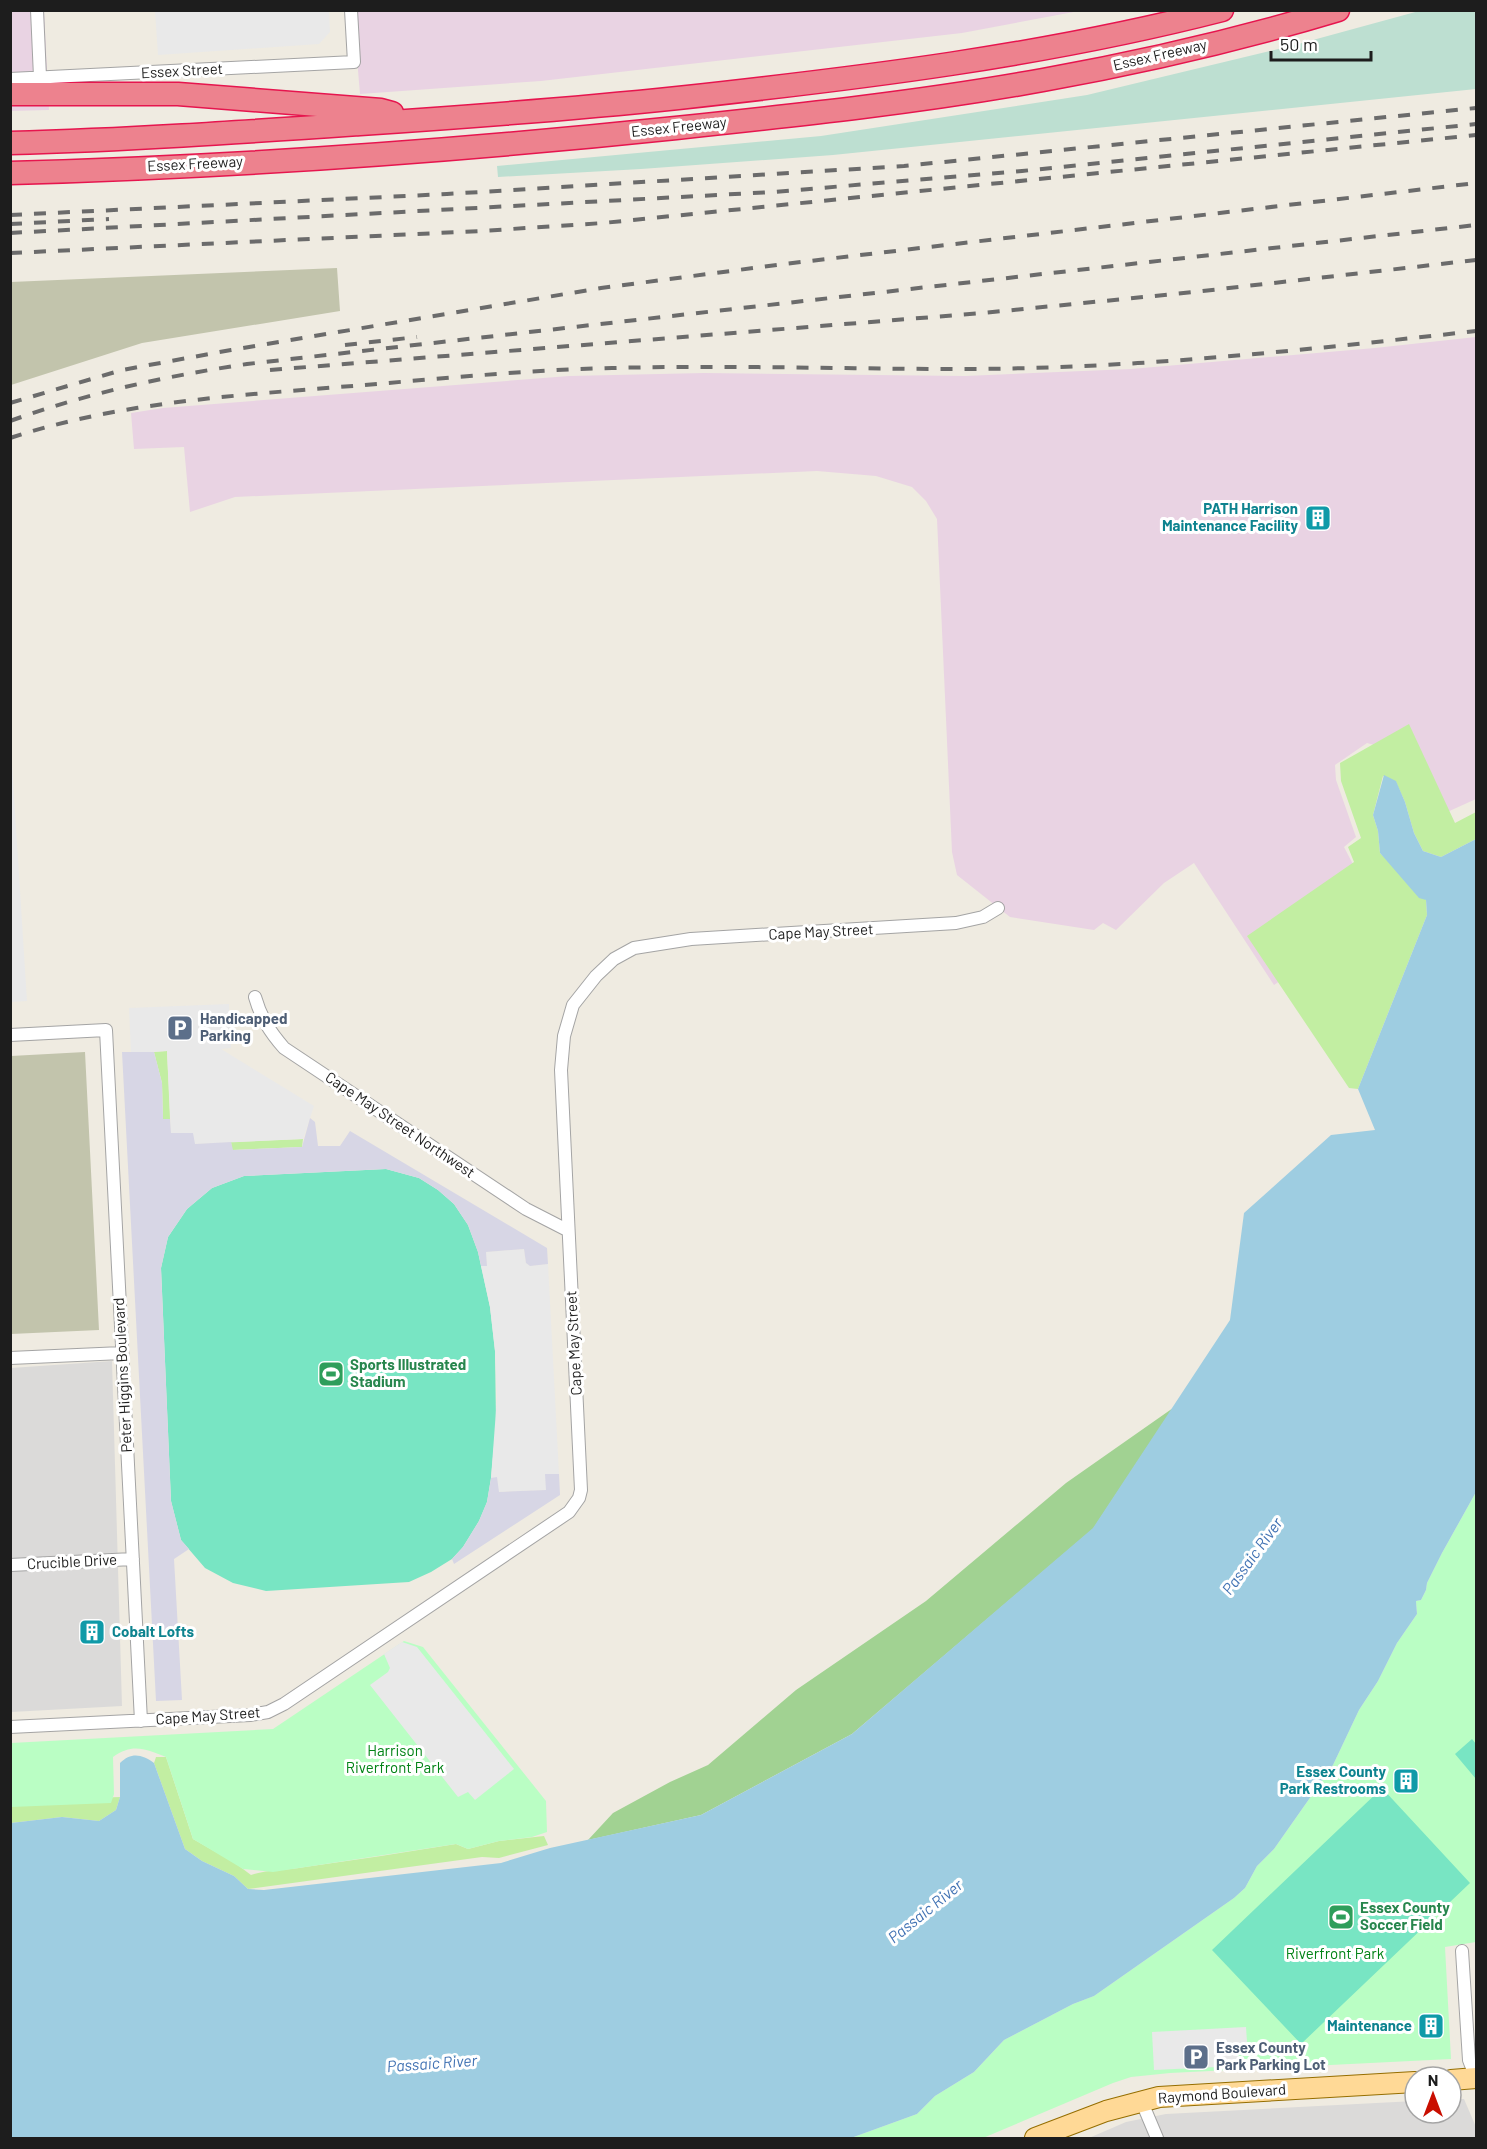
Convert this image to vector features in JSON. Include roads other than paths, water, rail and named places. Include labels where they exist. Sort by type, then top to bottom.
[{"type":"highway","name":"Essex Freeway","points":[[10,143],[274,131],[626,103],[870,76],[1052,48],[1222,10]]},
{"type":"highway","name":"Essex Freeway","points":[[10,173],[418,151],[852,109],[997,88],[1091,70],[1188,50],[1338,10]]},
{"type":"highway","points":[[10,94],[219,96],[381,110],[423,120]]},
{"type":"main road","name":"Raymond Boulevard","points":[[1035,2139],[1141,2100],[1172,2096],[1403,2083]]},
{"type":"street","points":[[37,10],[40,77]]},
{"type":"street","name":"Essex Street","points":[[10,79],[354,62],[351,10]]},
{"type":"street","name":"Cape May Street","points":[[10,1727],[250,1715],[276,1708],[575,1506],[581,1490],[561,1070],[564,1036],[573,1005],[596,976],[614,959],[634,948],[691,939],[956,923],[983,917],[998,908]]},
{"type":"street","name":"Cape May Street Northwest","points":[[255,998],[268,1031],[284,1048],[526,1209],[567,1230]]},
{"type":"street","name":"Peter Higgins Boulevard","points":[[10,1035],[106,1030],[141,1720]]},
{"type":"street","points":[[10,1358],[122,1353]]},
{"type":"street","name":"Crucible Drive","points":[[10,1565],[133,1558]]},
{"type":"street","points":[[1462,1951],[1469,2060],[1476,2078]]},
{"type":"street","points":[[1141,2100],[1156,2139]]},
{"type":"water","name":"Passaic River","points":[[1384,775],[1396,781],[1414,833],[1423,851],[1441,857],[1476,839],[1476,1492],[1442,1553],[1421,1600],[1416,1601],[1417,1614],[1397,1643],[1378,1681],[1359,1710],[1333,1765],[1274,1849],[1257,1866],[1245,1888],[1094,1996],[1073,2004],[1004,2040],[974,2072],[935,2096],[917,2114],[851,2138],[11,2138],[11,1823],[62,1817],[99,1821],[116,1810],[120,1797],[120,1763],[124,1759],[141,1756],[154,1763],[185,1849],[202,1861],[234,1876],[248,1889],[264,1890],[501,1863],[550,1848],[701,1815],[852,1734],[1093,1528],[1230,1320],[1244,1213],[1331,1135],[1375,1130],[1358,1089],[1427,915],[1426,900],[1419,898],[1380,853],[1378,831],[1373,815]]},
{"type":"railway","points":[[10,215],[447,194],[904,166],[1476,108]]},
{"type":"railway","points":[[10,233],[773,192],[1022,171],[1476,124]]},
{"type":"railway","points":[[10,253],[481,231],[603,223],[1476,135]]},
{"type":"railway","points":[[10,403],[122,370],[601,288],[784,264],[1476,183]]},
{"type":"railway","points":[[10,224],[109,219]]},
{"type":"railway","points":[[10,421],[127,386],[247,364],[1476,225]]},
{"type":"railway","points":[[270,370],[983,313],[1476,260]]},
{"type":"railway","points":[[10,438],[91,417],[173,403],[509,373],[656,367],[960,369],[1090,366],[1283,351],[1476,331]]},
{"type":"railway","points":[[345,345],[417,337]]},
{"type":"place","name":"PATH Harrison Maintenance Facility","points":[[1318,518]]},
{"type":"place","name":"Handicapped Parking","points":[[180,1028]]},
{"type":"place","name":"Sports Illustrated Stadium","points":[[331,1374]]},
{"type":"place","name":"Cobalt Lofts","points":[[92,1632]]},
{"type":"place","name":"Essex County Park Restrooms","points":[[1406,1781]]},
{"type":"place","name":"Essex County Soccer Field","points":[[1341,1917]]},
{"type":"place","name":"Maintenance","points":[[1431,2026]]},
{"type":"place","name":"Essex County Park Parking Lot","points":[[1196,2057]]},
{"type":"park label","name":"Harrison Riverfront Park","points":[[395,1760]]},
{"type":"park label","name":"Riverfront Park","points":[[1335,1954]]}]
